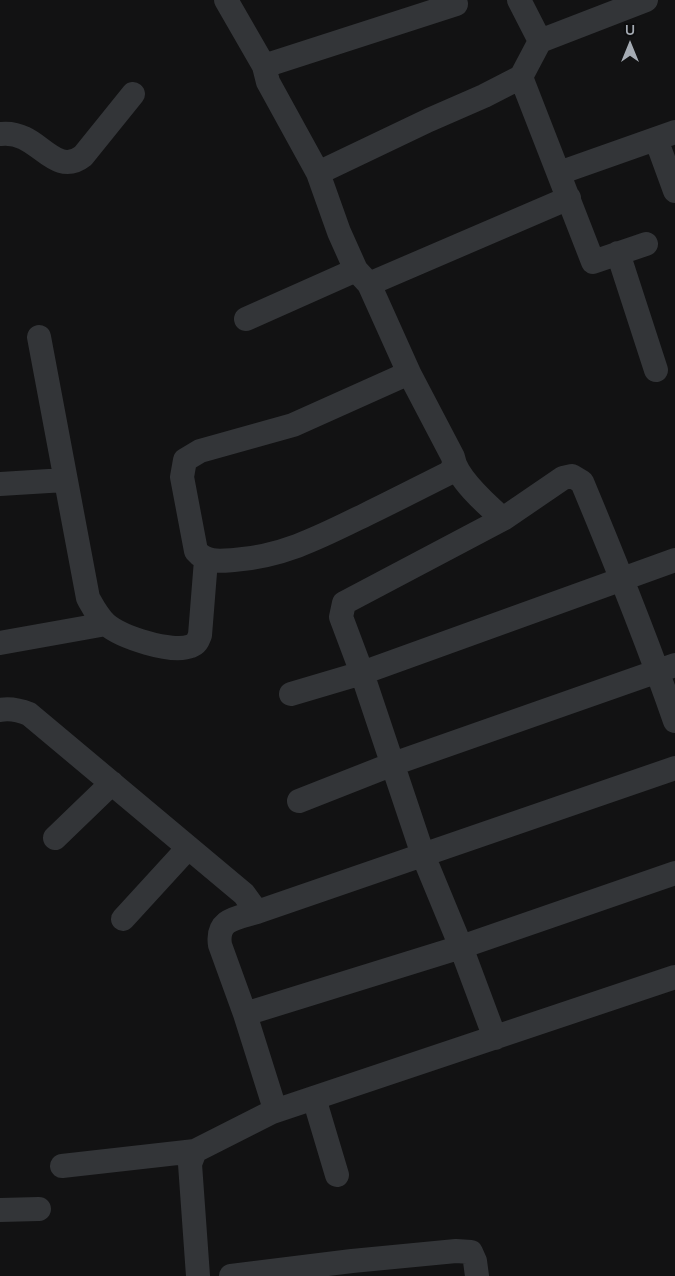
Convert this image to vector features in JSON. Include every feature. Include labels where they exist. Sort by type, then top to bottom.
[{"type":"street","points":[[226,0],[264,66],[268,82],[318,174],[339,232],[453,457],[454,466],[481,498],[503,519]]},
{"type":"street","points":[[519,0],[540,41]]},
{"type":"street","points":[[318,174],[521,77],[540,41],[646,0]]},
{"type":"street","points":[[264,66],[456,4]]},
{"type":"street","points":[[521,77],[593,262],[646,244]]},
{"type":"street","points":[[0,134],[14,134],[25,138],[56,160],[75,163],[83,156],[133,94]]},
{"type":"street","points":[[559,173],[665,136],[675,191]]},
{"type":"street","points":[[246,319],[569,198]]},
{"type":"street","points":[[618,254],[656,370]]},
{"type":"street","points":[[39,337],[88,598],[106,624],[121,634],[142,642],[174,648],[190,647],[197,643],[200,635],[206,560]]},
{"type":"street","points":[[409,373],[294,425],[200,451],[185,460],[182,477],[196,551],[206,560],[226,560],[271,555],[315,540],[449,473],[454,466]]},
{"type":"street","points":[[494,1038],[461,947],[423,855],[362,673],[341,617],[344,603],[503,519],[563,478],[572,476],[582,482],[622,578],[666,668],[675,721]]},
{"type":"street","points":[[0,484],[65,480]]},
{"type":"street","points":[[290,694],[362,673],[675,560]]},
{"type":"street","points":[[0,643],[106,624]]},
{"type":"street","points":[[299,801],[393,764],[666,668]]},
{"type":"street","points":[[0,710],[7,708],[30,714],[244,894],[257,912]]},
{"type":"street","points":[[272,1112],[274,1106],[271,1094],[220,944],[220,929],[225,924],[238,917],[675,768]]},
{"type":"street","points":[[55,838],[112,783]]},
{"type":"street","points":[[123,919],[188,848]]},
{"type":"street","points":[[245,1014],[461,947],[675,873]]},
{"type":"street","points":[[62,1166],[195,1150],[272,1112],[675,977]]},
{"type":"street","points":[[314,1098],[337,1176]]},
{"type":"street","points":[[195,1150],[190,1164],[198,1276]]},
{"type":"street","points":[[0,1210],[38,1209]]},
{"type":"street","points":[[231,1276],[352,1261],[456,1251],[471,1252],[475,1261],[477,1276]]}]
